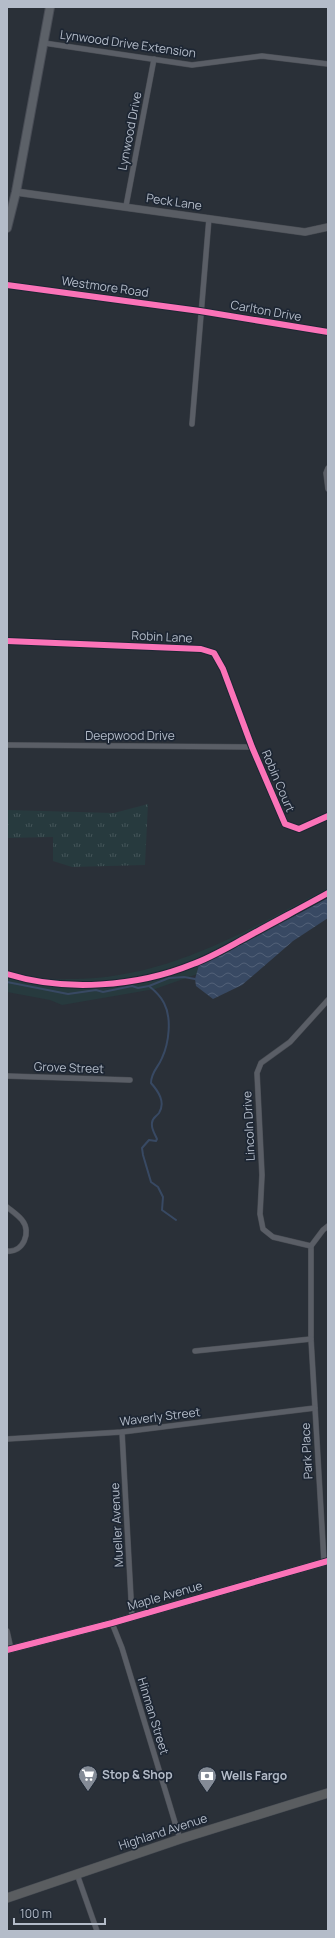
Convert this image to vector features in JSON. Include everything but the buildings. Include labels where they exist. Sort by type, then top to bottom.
[{"type":"highway","name":"Highland Avenue","points":[[7,1898],[180,1839],[328,1793]]},
{"type":"main road","points":[[7,228],[16,192],[50,7]]},
{"type":"street","name":"Lynwood Drive Extension","points":[[44,42],[192,65],[262,56],[328,64]]},
{"type":"street","name":"Lynwood Drive","points":[[126,206],[154,59]]},
{"type":"street","name":"Peck Lane","points":[[16,192],[306,232],[328,227]]},
{"type":"street","points":[[192,424],[200,311],[209,218]]},
{"type":"street","name":"Westmore Road","points":[[7,285],[200,311]]},
{"type":"street","name":"Carlton Drive","points":[[200,311],[328,332]]},
{"type":"street","points":[[328,468],[326,473],[328,489]]},
{"type":"street","name":"Robin Lane","points":[[7,641],[201,649],[214,653],[223,669],[252,747]]},
{"type":"street","name":"Deepwood Drive","points":[[7,746],[252,747]]},
{"type":"street","name":"Robin Court","points":[[252,747],[285,824],[299,829],[328,816]]},
{"type":"street","name":"Lincoln Drive","points":[[312,1246],[273,1237],[264,1229],[260,1214],[262,1175],[257,1073],[261,1063],[290,1042],[328,1000]]},
{"type":"street","name":"Grove Street","points":[[7,1076],[130,1080]]},
{"type":"street","points":[[7,1207],[22,1219],[26,1232],[24,1243],[20,1249],[13,1252],[7,1251]]},
{"type":"street","points":[[312,1246],[323,1230],[328,1226]]},
{"type":"street","name":"Park Place","points":[[312,1246],[312,1339],[315,1408],[326,1562]]},
{"type":"street","points":[[195,1351],[312,1339]]},
{"type":"street","name":"Waverly Street","points":[[7,1439],[122,1432],[315,1408]]},
{"type":"street","name":"Mueller Avenue","points":[[122,1432],[132,1617]]},
{"type":"street","name":"Maple Avenue","points":[[9,1649],[112,1623],[326,1562]]},
{"type":"street","name":"Hinman Street","points":[[112,1623],[122,1648],[180,1839]]},
{"type":"street","points":[[7,1631],[9,1649]]},
{"type":"street","points":[[76,1874],[97,1931]]},
{"type":"green space","points":[[148,804],[145,865],[72,867],[53,861],[53,837],[7,838],[7,810],[114,813]]},
{"type":"green space","points":[[328,888],[328,910],[206,971],[155,989],[62,1005],[50,1000],[7,992],[7,972],[54,979],[106,977],[140,971],[173,962],[236,936]]},
{"type":"water","points":[[328,898],[328,918],[293,941],[242,985],[213,999],[196,986],[195,979],[199,965],[226,953]]},
{"type":"waterway","points":[[7,982],[68,994],[96,990],[103,992],[132,986],[138,988],[149,986],[169,978],[184,977],[195,979]]},
{"type":"waterway","points":[[149,986],[164,1003],[168,1016],[169,1030],[164,1052],[151,1079],[151,1083],[158,1093],[162,1105],[159,1113],[152,1121],[157,1139],[156,1141],[149,1140],[142,1148],[151,1182],[158,1187],[163,1197],[162,1210],[176,1220]]},
{"type":"cycle path","points":[[7,285],[200,311],[328,332]]},
{"type":"cycle path","points":[[7,641],[201,649],[214,653],[223,669],[252,747],[285,824],[299,829],[328,816]]},
{"type":"cycle path","points":[[7,974],[29,980],[77,985],[125,982],[148,978],[171,972],[207,958],[328,893]]},
{"type":"cycle path","points":[[7,1650],[112,1623],[328,1561]]},
{"type":"place","name":"Stop & Shop","points":[[88,1792]]},
{"type":"place","name":"Wells Fargo","points":[[207,1793]]}]
